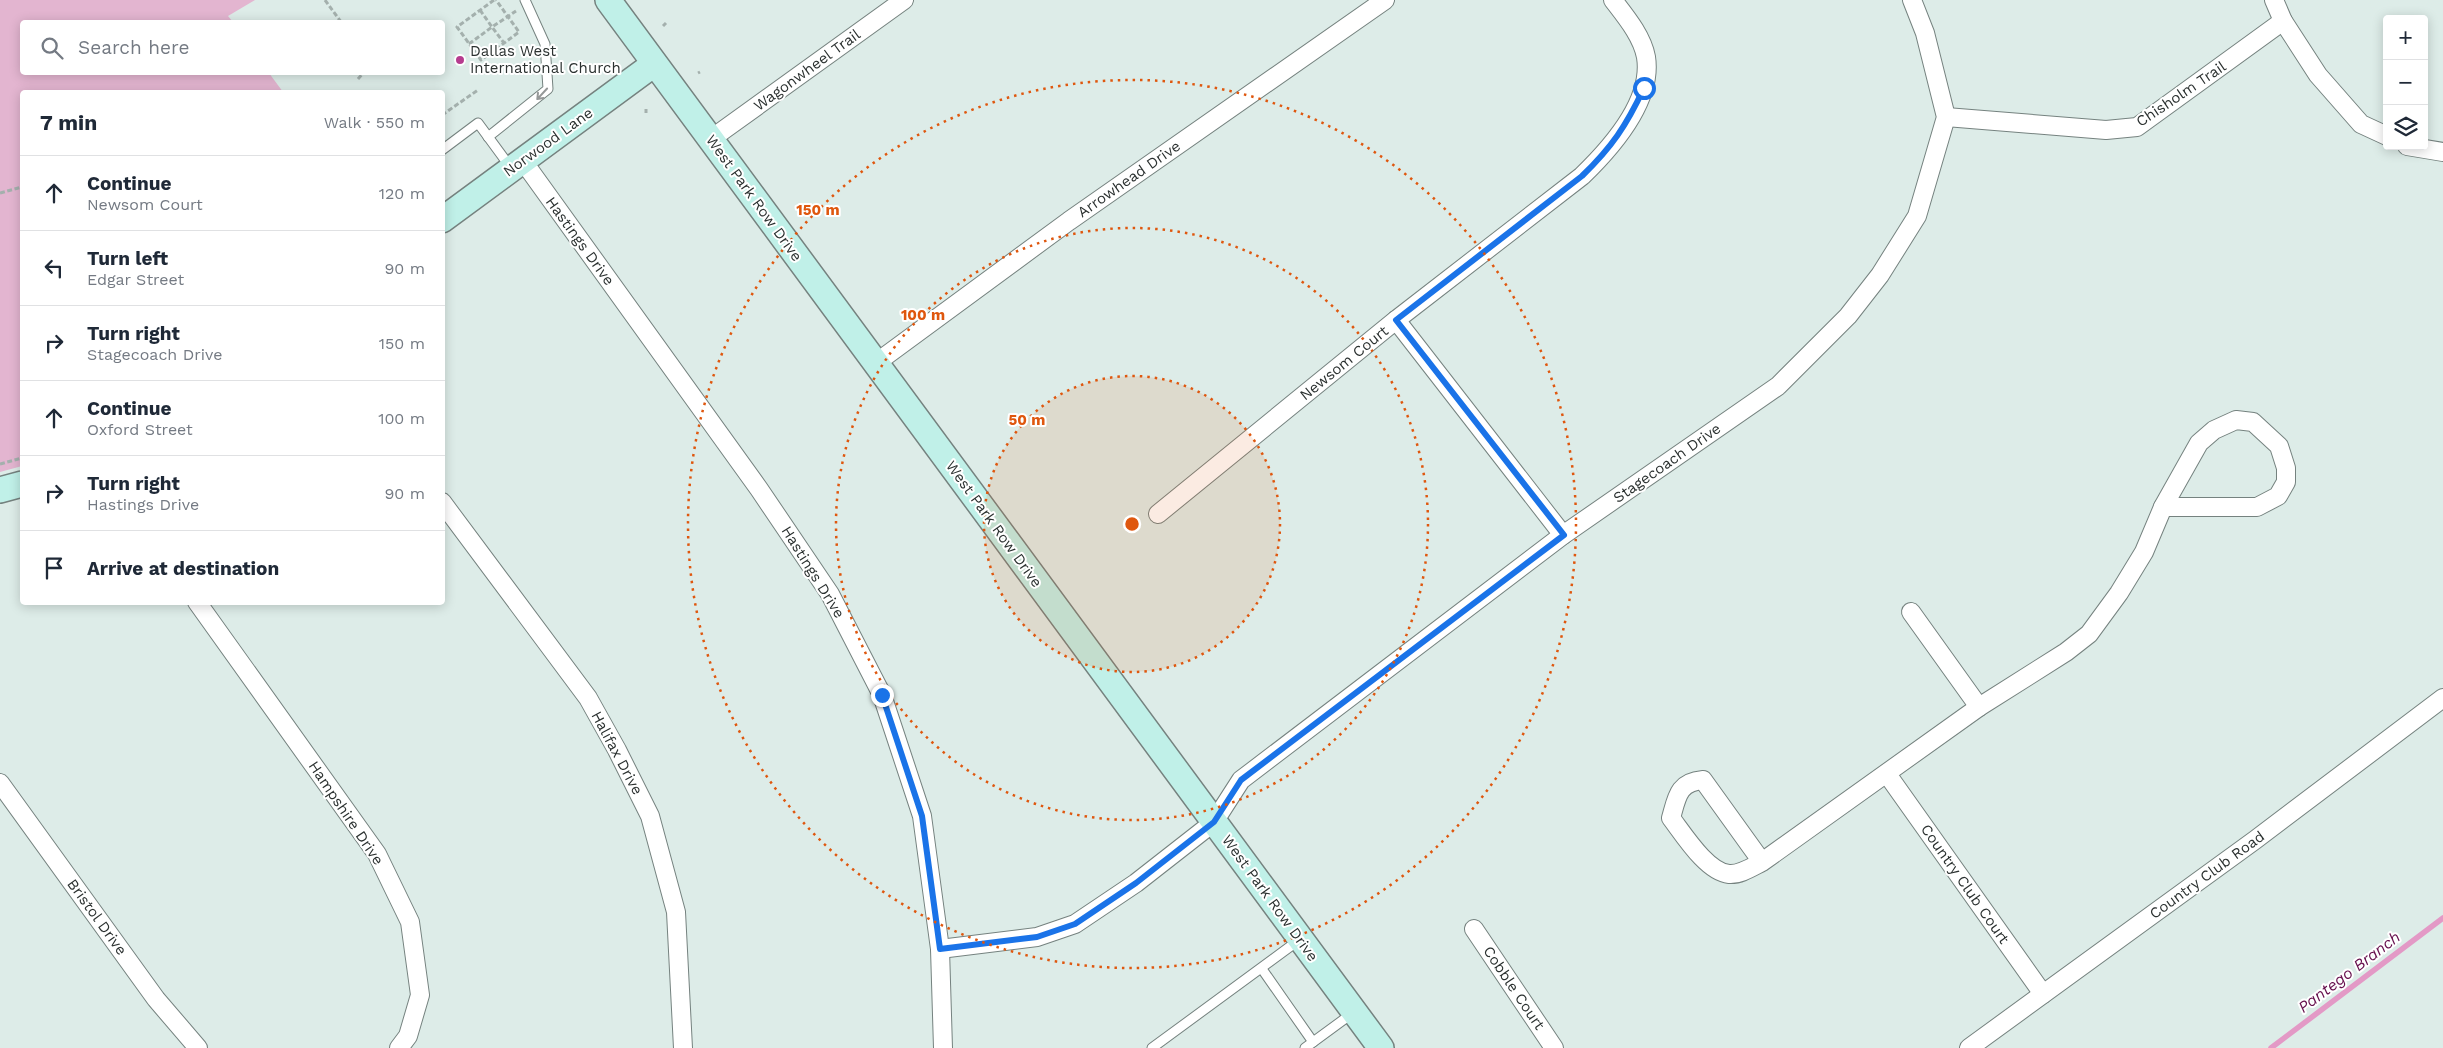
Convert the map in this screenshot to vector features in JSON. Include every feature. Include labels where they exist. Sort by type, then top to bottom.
[{"type":"main road","name":"West Park Row Drive","points":[[608,0],[1381,1048]]},
{"type":"main road","name":"Norwood Lane","points":[[445,218],[654,64]]},
{"type":"main road","points":[[0,490],[20,485]]},
{"type":"street","name":"Wagonwheel Trail","points":[[711,139],[904,0]]},
{"type":"street","name":"Arrowhead Drive","points":[[876,363],[1062,226],[1385,0]]},
{"type":"street","name":"Newsom Court","points":[[1158,514],[1396,320],[1582,176],[1608,151],[1627,123],[1644,88],[1646,57],[1635,30],[1613,0]]},
{"type":"street","name":"Stagecoach Drive","points":[[940,949],[1037,937],[1075,924],[1136,883],[1214,822],[1241,780],[1564,535],[1778,386],[1848,316],[1880,275],[1918,216],[1946,117],[1925,33],[1912,0]]},
{"type":"street","points":[[2274,0],[2283,21],[2318,75],[2362,124],[2383,134]]},
{"type":"street","name":"Chisholm Trail","points":[[1946,117],[2106,130],[2137,127],[2283,21]]},
{"type":"street","points":[[2428,150],[2443,152]]},
{"type":"street","name":"Hastings Drive","points":[[517,165],[759,489],[830,594],[882,695],[922,816],[940,949],[942,1048]]},
{"type":"street","points":[[1396,320],[1564,535]]},
{"type":"street","points":[[1762,862],[1703,780],[1691,781],[1678,792],[1671,818],[1706,862],[1718,871],[1730,874],[1744,871],[1762,862],[1979,707],[2066,652],[2089,634],[2119,593],[2144,552],[2163,507],[2199,443],[2214,430],[2236,420],[2253,422],[2279,446],[2286,468],[2286,482],[2278,496],[2271,500],[2257,507],[2163,507]]},
{"type":"street","name":"Halifax Drive","points":[[445,506],[588,698],[650,816],[676,912],[683,1048]]},
{"type":"street","name":"Hampshire Drive","points":[[199,605],[377,854],[410,922],[420,995],[408,1036],[399,1048]]},
{"type":"street","points":[[1911,612],[1979,707]]},
{"type":"street","name":"Country Club Road","points":[[1969,1048],[2255,840],[2443,698]]},
{"type":"street","name":"Country Club Court","points":[[1887,774],[2044,994]]},
{"type":"street","name":"Bristol Drive","points":[[0,783],[156,999],[198,1048]]},
{"type":"street","name":"Cobble Court","points":[[1474,929],[1554,1048]]},
{"type":"lane","points":[[488,137],[548,90],[545,44],[525,0]]},
{"type":"lane","points":[[445,148],[478,123],[488,137],[517,165]]},
{"type":"lane","points":[[1152,1048],[1262,969],[1300,939]]},
{"type":"lane","points":[[1262,969],[1313,1042]]},
{"type":"lane","points":[[1305,1048],[1354,1012]]},
{"type":"path","points":[[325,0],[340,20]]},
{"type":"path","points":[[495,0],[519,32],[481,60],[457,27],[495,0]]},
{"type":"path","points":[[480,10],[504,43]]},
{"type":"path","points":[[469,44],[508,16]]},
{"type":"path","points":[[358,79],[361,75]]},
{"type":"path","points":[[445,113],[478,90]]},
{"type":"path","points":[[0,193],[20,188]]},
{"type":"path","points":[[0,464],[20,459]]},
{"type":"shaded area","points":[[0,0],[255,0],[228,16],[231,20],[20,20],[20,75],[270,75],[282,90],[20,90],[20,467],[0,472]]},
{"type":"waterway","name":"Pantego Branch","points":[[2271,1048],[2443,918]]},
{"type":"place","name":"Dallas West International Church","points":[[460,60]]},
{"type":"route","points":[[882,695],[922,816],[940,949],[1037,937],[1075,924],[1136,883],[1214,822],[1241,780],[1564,535],[1396,320],[1582,176],[1608,151],[1627,123],[1644,88]]}]
